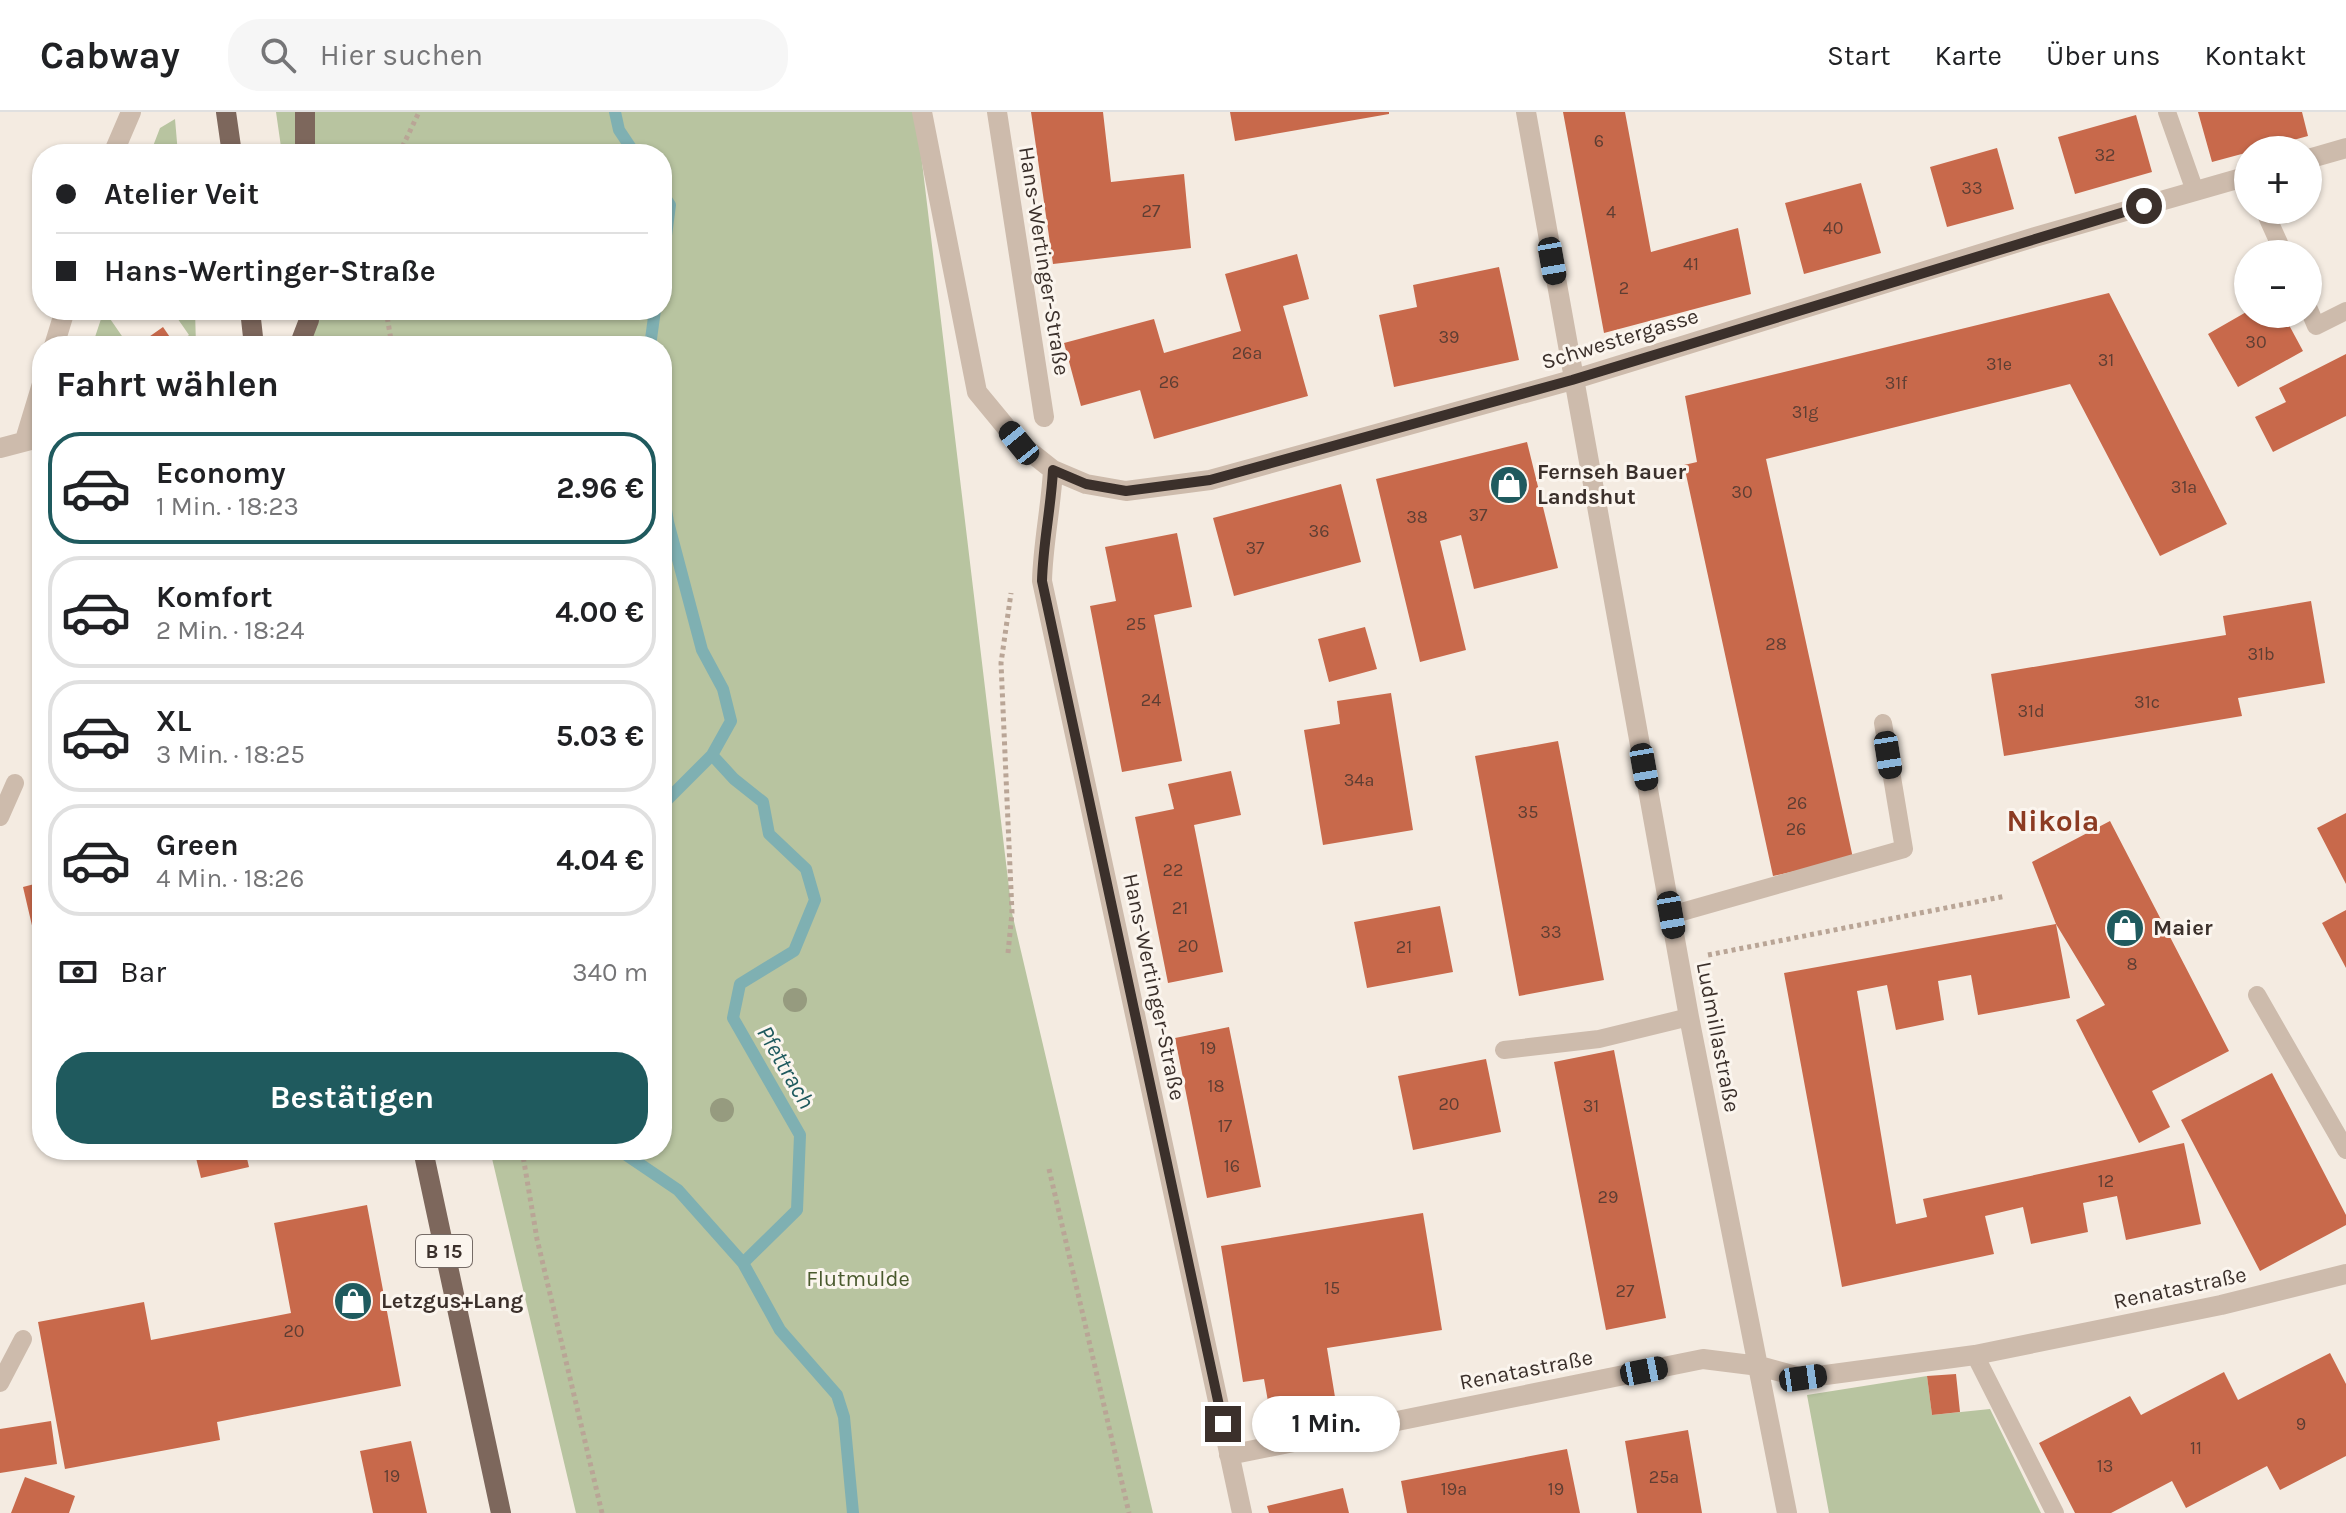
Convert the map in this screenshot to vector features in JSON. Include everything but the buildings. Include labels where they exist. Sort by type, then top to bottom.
[{"type":"main road","points":[[226,112],[230,144]]},
{"type":"main road","points":[[305,112],[305,144]]},
{"type":"main road","name":"B 15","points":[[425,1160],[501,1513]]},
{"type":"street","points":[[117,144],[131,112]]},
{"type":"street","name":"Schwestergasse","points":[[922,112],[977,392],[1019,443],[1053,470],[1086,484],[1126,491],[1210,480],[1572,380],[2234,180]]},
{"type":"street","name":"Hans-Wertinger-Straße","points":[[997,112],[1044,417]]},
{"type":"street","name":"Ludmillastraße","points":[[1526,112],[1689,1017],[1787,1513]]},
{"type":"street","points":[[2322,155],[2346,148]]},
{"type":"street","points":[[0,448],[32,438]]},
{"type":"street","name":"Hans-Wertinger-Straße","points":[[1053,470],[1050,513],[1043,543],[1042,581],[1242,1513]]},
{"type":"street","name":"Renatastraße","points":[[1229,1455],[1703,1359],[1759,1366],[1803,1378],[1975,1355],[2221,1305],[2346,1274]]},
{"type":"lane","points":[[2167,112],[2195,191]]},
{"type":"lane","points":[[2322,323],[2346,311]]},
{"type":"lane","points":[[1671,915],[1904,849],[1883,723]]},
{"type":"lane","points":[[0,817],[15,783]]},
{"type":"lane","points":[[2257,995],[2346,1150]]},
{"type":"lane","points":[[1504,1050],[1599,1039],[1689,1017]]},
{"type":"lane","points":[[0,1383],[23,1339]]},
{"type":"lane","points":[[1975,1355],[2055,1513]]},
{"type":"path","points":[[404,144],[419,112]]},
{"type":"path","points":[[1008,953],[1012,913],[1001,663],[1011,590]]},
{"type":"path","points":[[1679,961],[2006,896]]},
{"type":"path","points":[[524,1160],[537,1239],[602,1513]]},
{"type":"path","points":[[1049,1169],[1129,1513]]},
{"type":"green space","name":"Flutmulde","points":[[276,112],[916,112],[1012,913],[1153,1513],[576,1513],[492,1160],[672,1160],[672,336],[309,336],[306,320],[672,320],[672,144],[281,144]]},
{"type":"green space","points":[[175,119],[177,144],[154,144],[160,128]]},
{"type":"green space","points":[[101,320],[111,320],[122,336],[95,336]]},
{"type":"green space","points":[[179,320],[195,320],[196,336],[189,335]]},
{"type":"green space","points":[[1927,1376],[1932,1415],[1990,1409],[2041,1513],[1829,1513],[1807,1395]]},
{"type":"waterway","name":"Pfettrach","points":[[615,112],[619,130],[628,144]]},
{"type":"waterway","name":"Pfettrach","points":[[651,336],[654,320]]},
{"type":"waterway","name":"Pfettrach","points":[[672,537],[702,650],[723,689],[731,721],[712,755],[734,779],[763,802],[769,834],[806,869],[815,900],[794,951],[740,984],[733,1018],[800,1135],[797,1210],[743,1263],[780,1330],[837,1395],[844,1417],[853,1513]]},
{"type":"waterway","name":"Pfettrach","points":[[672,795],[712,755]]},
{"type":"waterway","name":"Pfettrach","points":[[634,1160],[678,1190],[743,1263]]},
{"type":"place","name":"Fernseh Bauer Landshut","points":[[1509,485]]},
{"type":"place","name":"Maier","points":[[2125,928]]},
{"type":"place","name":"Letzgus+Lang","points":[[353,1301]]},
{"type":"district","name":"Nikola","points":[[2053,821]]},
{"type":"route","points":[[1223,1424],[1042,581],[1043,543],[1050,513],[1053,470],[1086,484],[1126,491],[1210,480],[1572,380],[2006,245],[2144,206]]}]
